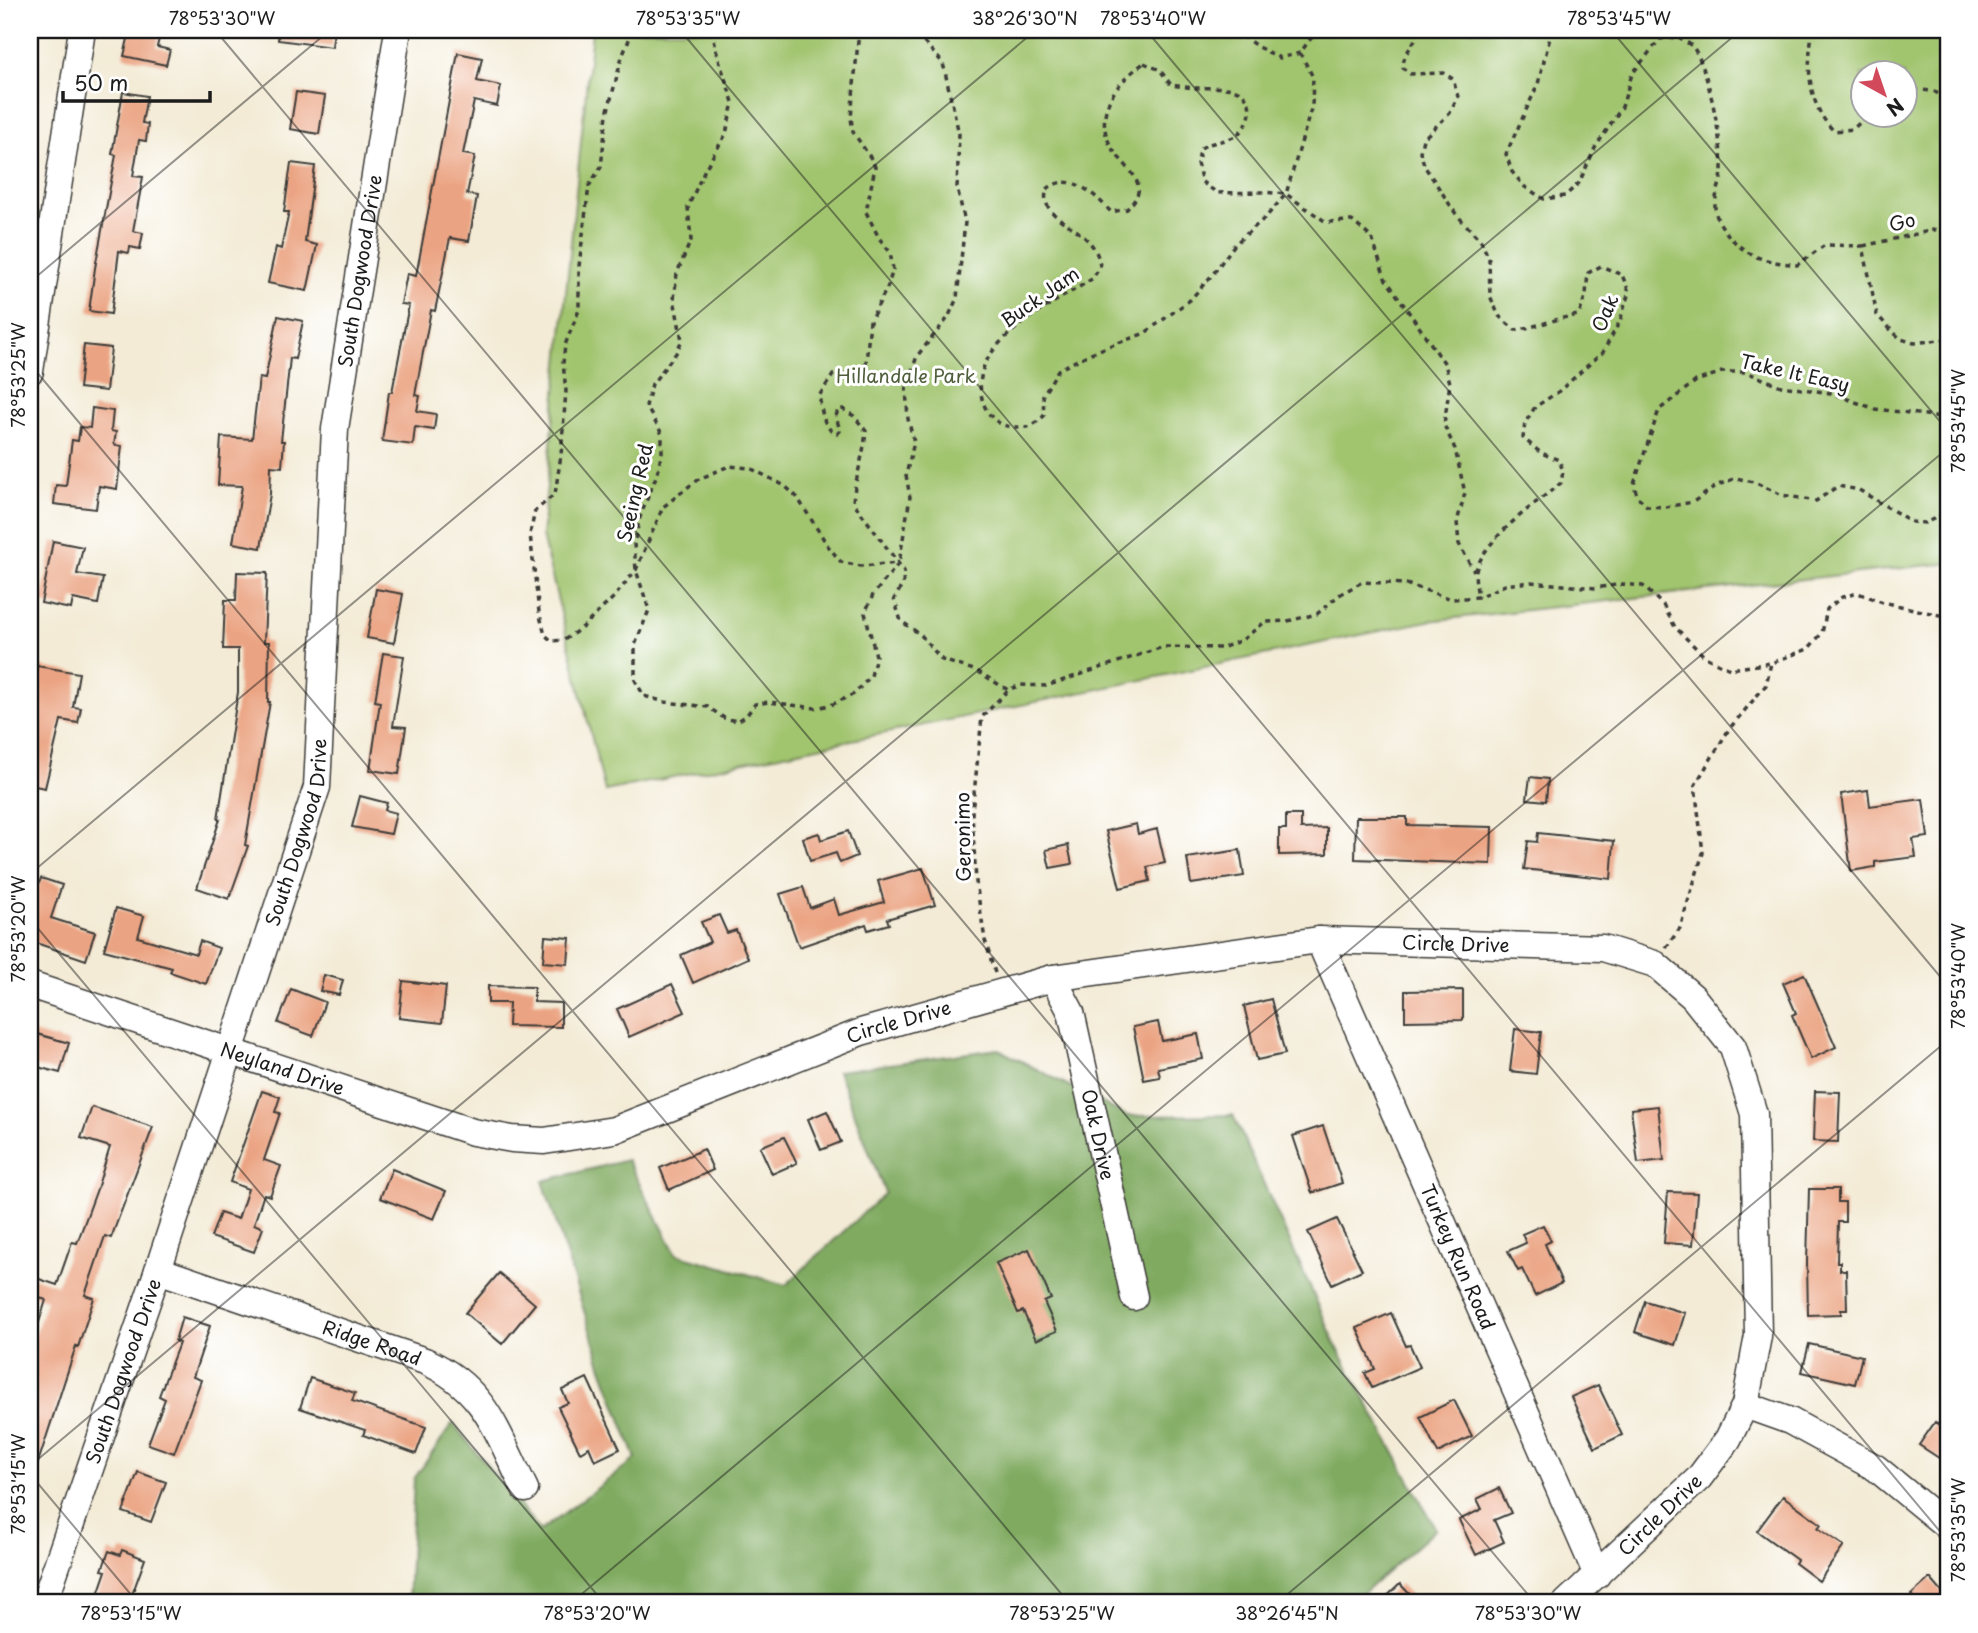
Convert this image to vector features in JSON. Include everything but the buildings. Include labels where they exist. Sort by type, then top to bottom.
[{"type":"street","points":[[30,371],[82,30]]},
{"type":"street","name":"South Dogwood Drive","points":[[44,1603],[231,1053],[317,786],[335,429],[398,30]]},
{"type":"street","name":"Circle Drive","points":[[538,1141],[614,1130],[861,1032],[1053,978],[1319,940],[1603,948],[1655,964],[1693,997],[1733,1047],[1754,1114],[1758,1336],[1745,1405],[1728,1439],[1699,1478],[1566,1603]]},
{"type":"street","name":"Turkey Run Road","points":[[1319,940],[1597,1576]]},
{"type":"street","name":"Oak Drive","points":[[1053,978],[1071,1013],[1134,1297]]},
{"type":"street","name":"Neyland Drive","points":[[30,985],[473,1132],[538,1141]]},
{"type":"street","name":"Ridge Road","points":[[158,1270],[447,1371],[482,1403],[526,1489]]},
{"type":"street","points":[[1745,1405],[1790,1421],[1876,1468],[1948,1527]]},
{"type":"path","points":[[633,30],[622,57],[607,114],[601,167],[589,186],[579,266],[579,310],[565,345],[563,363],[566,391],[555,494],[535,511],[530,534],[539,612],[545,635],[552,641],[564,640],[614,597],[636,569],[663,507],[697,480],[729,466],[750,468],[785,486],[797,497],[841,562],[860,566],[899,563]]},
{"type":"path","name":"Seeing Red","points":[[712,30],[733,102],[726,134],[705,169],[688,207],[691,240],[677,273],[674,299],[682,340],[676,353],[652,384],[646,407],[662,433],[662,452],[634,544],[636,569],[649,610],[635,645],[635,680],[644,696],[665,702],[708,707],[724,718],[737,721],[746,716],[755,704],[769,702],[815,708],[831,705],[854,695],[872,676],[876,656],[865,612],[873,595],[899,563]]},
{"type":"path","points":[[859,30],[850,118],[853,132],[874,167],[874,181],[866,212],[890,252],[893,269],[888,286],[870,321],[866,363],[856,373],[846,371],[834,375],[819,396],[825,424],[832,433],[837,434],[840,431],[836,416],[838,411],[843,409],[854,416],[866,431],[865,453],[854,488],[853,502],[904,571],[903,584],[894,599],[901,621],[921,635],[942,660],[977,671],[1008,690],[1021,685],[1046,686],[1163,647],[1222,648],[1242,640],[1265,622],[1288,621],[1317,614],[1339,595],[1362,582],[1406,584],[1452,599],[1478,597],[1505,585],[1531,582],[1595,588],[1623,584],[1643,586],[1663,605],[1675,627],[1705,657],[1730,669],[1771,663],[1808,649],[1822,633],[1827,609],[1842,597],[1858,593],[1948,617]]},
{"type":"path","points":[[899,563],[910,497],[906,475],[914,442],[908,419],[906,388],[918,356],[948,318],[957,298],[965,222],[957,188],[959,134],[943,63],[917,35],[916,30]]},
{"type":"path","points":[[1234,30],[1280,58],[1300,53],[1317,30]]},
{"type":"path","name":"Oak","points":[[1417,30],[1418,36],[1403,60],[1403,68],[1410,74],[1444,73],[1452,79],[1458,97],[1450,113],[1423,139],[1420,152],[1425,167],[1456,214],[1481,241],[1489,259],[1490,296],[1499,316],[1515,330],[1537,327],[1556,318],[1579,315],[1586,294],[1588,274],[1601,267],[1622,275],[1629,292],[1620,321],[1602,352],[1558,392],[1535,407],[1525,423],[1523,438],[1541,453],[1559,460],[1563,471],[1561,483],[1513,522],[1485,552],[1475,572]]},
{"type":"path","points":[[1552,30],[1538,85],[1506,154],[1512,172],[1525,187],[1544,199],[1565,196],[1579,184],[1595,148],[1622,107],[1632,74],[1660,39],[1679,37],[1692,47],[1701,63],[1713,105],[1722,172],[1716,196],[1716,213],[1724,231],[1743,251],[1762,261],[1797,265],[1825,245],[1863,246],[1877,315],[1901,339],[1914,343],[1948,339]]},
{"type":"path","points":[[1813,30],[1809,48],[1811,92],[1826,124],[1834,131],[1848,130]]},
{"type":"path","points":[[1300,53],[1313,77],[1312,106],[1286,194],[1326,222],[1352,221],[1366,231],[1372,238],[1385,278],[1445,364],[1450,383],[1444,425],[1455,449],[1465,493],[1457,522],[1459,544],[1475,572],[1478,597]]},
{"type":"path","name":"Buck Jam","points":[[1144,63],[1160,70],[1171,85],[1193,88],[1226,86],[1238,92],[1250,108],[1250,120],[1237,135],[1201,148],[1197,163],[1202,182],[1217,193],[1286,194],[1266,217],[1235,244],[1190,300],[1145,333],[1091,353],[1058,370],[1043,395],[1044,416],[1029,427],[1005,427],[993,419],[982,402],[980,386],[984,367],[996,347],[1014,330],[1091,279],[1100,267],[1099,256],[1092,243],[1050,209],[1046,201],[1046,190],[1054,183],[1064,180],[1091,192],[1111,212],[1128,209],[1137,198],[1138,184],[1112,148],[1104,130],[1108,102],[1127,74],[1144,63]]},
{"type":"path","points":[[1918,90],[1934,91],[1948,102]]},
{"type":"path","name":"Go","points":[[1863,246],[1948,229]]},
{"type":"path","name":"Take It Easy","points":[[1948,420],[1875,409],[1831,393],[1781,386],[1746,372],[1721,372],[1696,381],[1660,410],[1634,484],[1637,496],[1647,506],[1666,507],[1693,502],[1718,485],[1736,478],[1754,482],[1782,495],[1816,501],[1838,486],[1859,490],[1912,522],[1925,523],[1948,512]]},
{"type":"path","points":[[1655,964],[1680,928],[1703,853],[1695,785],[1729,729],[1766,685],[1771,663]]},
{"type":"path","name":"Geronimo","points":[[1001,992],[985,940],[976,882],[972,813],[982,717],[1008,690]]},
{"type":"green space","name":"Hillandale Park","points":[[592,30],[1948,30],[1948,563],[1428,621],[605,791],[542,536]]},
{"type":"green space","points":[[998,1049],[1127,1116],[1233,1115],[1337,1347],[1436,1529],[1352,1603],[408,1603],[414,1479],[453,1423],[540,1531],[636,1459],[602,1368],[543,1181],[627,1160],[676,1254],[786,1285],[885,1193],[838,1071]]}]
